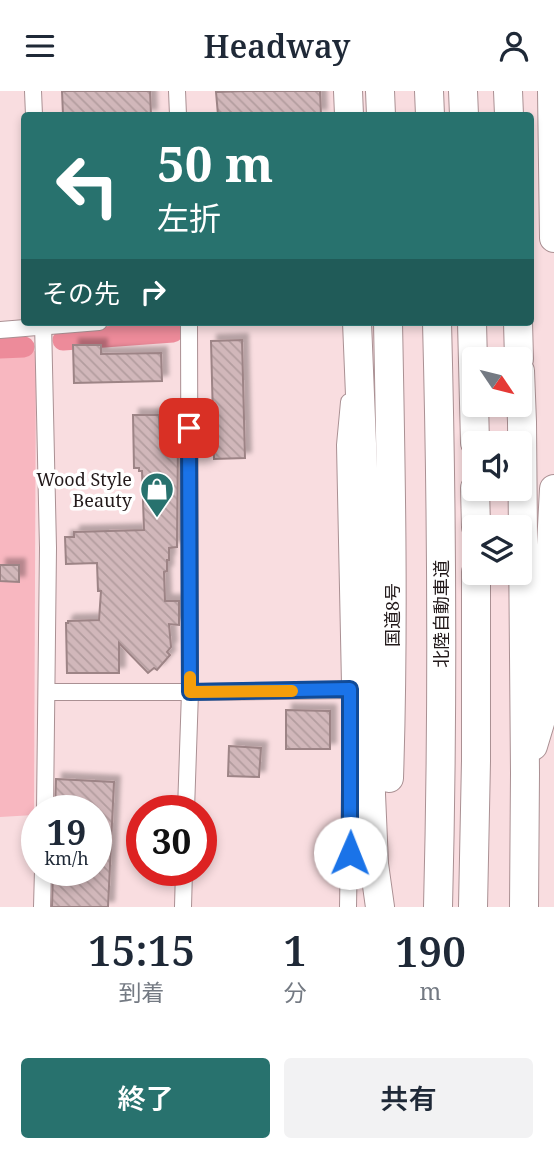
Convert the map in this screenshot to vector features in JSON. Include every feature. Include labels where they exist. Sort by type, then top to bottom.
[{"type":"highway","points":[[348,91],[349,112]]},
{"type":"highway","points":[[380,91],[381,112]]},
{"type":"highway","points":[[429,91],[430,112]]},
{"type":"highway","points":[[463,91],[464,112]]},
{"type":"highway","points":[[508,91],[509,112]]},
{"type":"highway","points":[[552,91],[554,238]]},
{"type":"highway","points":[[356,326],[370,638],[371,794],[374,864],[380,907]]},
{"type":"highway","name":"国道8号","points":[[386,907],[392,674],[388,326]]},
{"type":"highway","name":"北陸自動車道","points":[[437,326],[442,755],[438,907]]},
{"type":"highway","points":[[472,326],[475,431]]},
{"type":"highway","points":[[518,326],[519,347]]},
{"type":"highway","points":[[522,417],[524,907]]},
{"type":"highway","points":[[525,773],[548,696],[549,583],[554,489]]},
{"type":"highway","name":"北陸自動車道","points":[[473,907],[476,585]]},
{"type":"street","points":[[33,91],[34,112]]},
{"type":"street","points":[[177,91],[178,112]]},
{"type":"street","points":[[0,330],[34,326]]},
{"type":"street","points":[[43,326],[48,548],[46,795]]},
{"type":"street","points":[[187,795],[190,692],[189,326]]},
{"type":"street","points":[[348,907],[351,825],[345,445],[356,326]]},
{"type":"street","points":[[47,692],[350,689]]},
{"type":"street","points":[[351,825],[374,864]]},
{"type":"street","points":[[42,907],[43,886]]},
{"type":"street","points":[[183,907],[184,886]]},
{"type":"shaded area","points":[[36,351],[34,795],[21,795],[21,816],[0,817],[0,354]]},
{"type":"building","points":[[62,91],[150,91],[151,112],[63,112]]},
{"type":"building","points":[[320,91],[321,112],[218,112],[216,92]]},
{"type":"building","points":[[242,340],[245,458],[214,459],[211,341]]},
{"type":"building","points":[[73,345],[101,345],[101,354],[161,353],[162,381],[74,383]]},
{"type":"building","points":[[133,415],[159,415],[160,439],[178,438],[177,547],[169,548],[167,571],[164,572],[165,601],[179,601],[179,625],[169,624],[171,647],[167,652],[170,655],[157,670],[154,668],[148,673],[119,643],[119,673],[67,673],[66,623],[99,620],[101,591],[98,591],[97,563],[66,564],[65,537],[74,537],[74,532],[144,530],[142,471],[134,468]]},
{"type":"building","points":[[0,565],[19,565],[19,582],[0,581]]},
{"type":"building","points":[[286,710],[330,711],[330,749],[286,749]]},
{"type":"building","points":[[229,746],[261,748],[259,777],[228,776]]},
{"type":"building","points":[[56,779],[114,782],[112,824],[112,795],[55,795]]},
{"type":"building","points":[[53,886],[109,886],[108,907],[52,907]]},
{"type":"waterway","points":[[63,340],[173,332]]},
{"type":"waterway","points":[[0,348],[24,347]]},
{"type":"slow traffic","points":[[190,677],[190,692],[292,691]]},
{"type":"place","name":"Wood Style Beauty","points":[[157,519]]},
{"type":"route","points":[[189,428],[190,692],[350,689],[350,853]]}]
